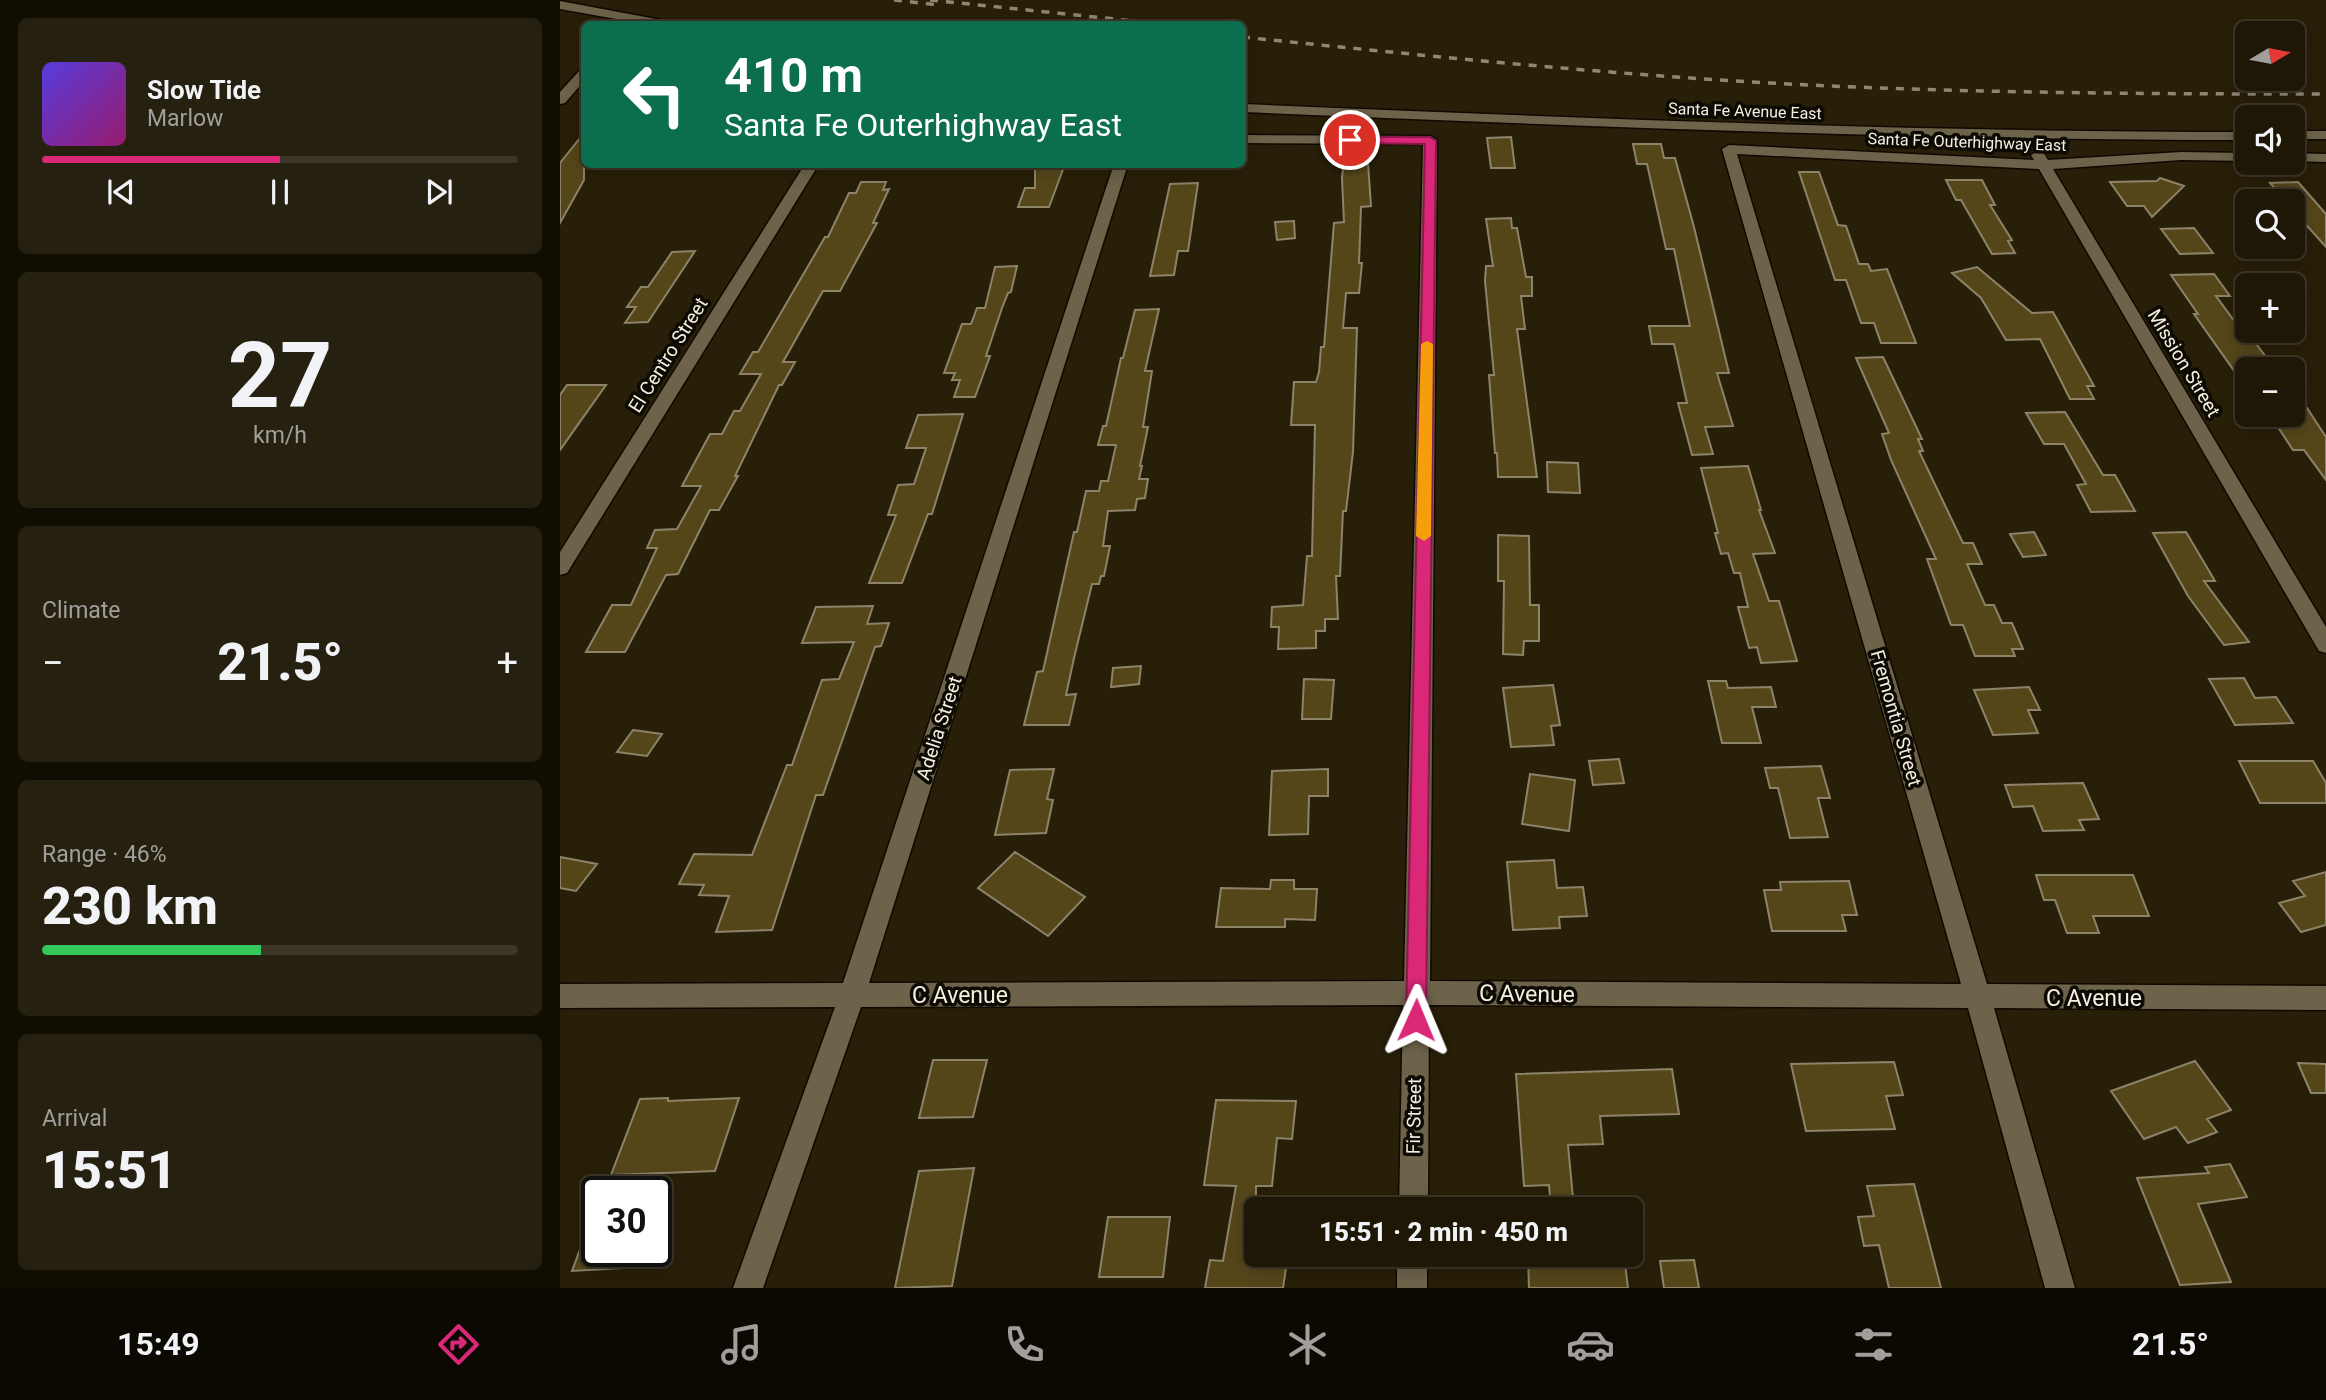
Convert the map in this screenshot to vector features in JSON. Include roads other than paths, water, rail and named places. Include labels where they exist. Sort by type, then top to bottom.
[{"type":"street","points":[[560,5],[645,21]]},
{"type":"street","points":[[560,100],[581,77]]},
{"type":"street","name":"Santa Fe Avenue East","points":[[1246,108],[1720,128],[2030,136],[2235,136]]},
{"type":"street","points":[[2305,135],[2326,135]]},
{"type":"street","name":"Mission Street","points":[[2030,136],[2042,165],[2326,645]]},
{"type":"street","name":"Fir Street","points":[[1246,139],[1430,141],[1413,1197]]},
{"type":"street","name":"Santa Fe Outerhighway East","points":[[1729,149],[2042,165],[2182,156],[2235,157]]},
{"type":"street","name":"Fremontia Street","points":[[1729,149],[1978,998],[2060,1288]]},
{"type":"street","points":[[2305,157],[2326,158]]},
{"type":"street","name":"El Centro Street","points":[[560,568],[810,168]]},
{"type":"street","name":"Adelia Street","points":[[748,1288],[852,995],[1120,168]]},
{"type":"street","name":"C Avenue","points":[[560,996],[1416,993],[2326,998]]},
{"type":"street","points":[[1412,1267],[1412,1288]]},
{"type":"railway","points":[[894,0],[939,5]]},
{"type":"railway","points":[[930,0],[1134,21]]},
{"type":"railway","points":[[1246,37],[1571,69],[1769,83],[2048,92],[2326,94]]}]
